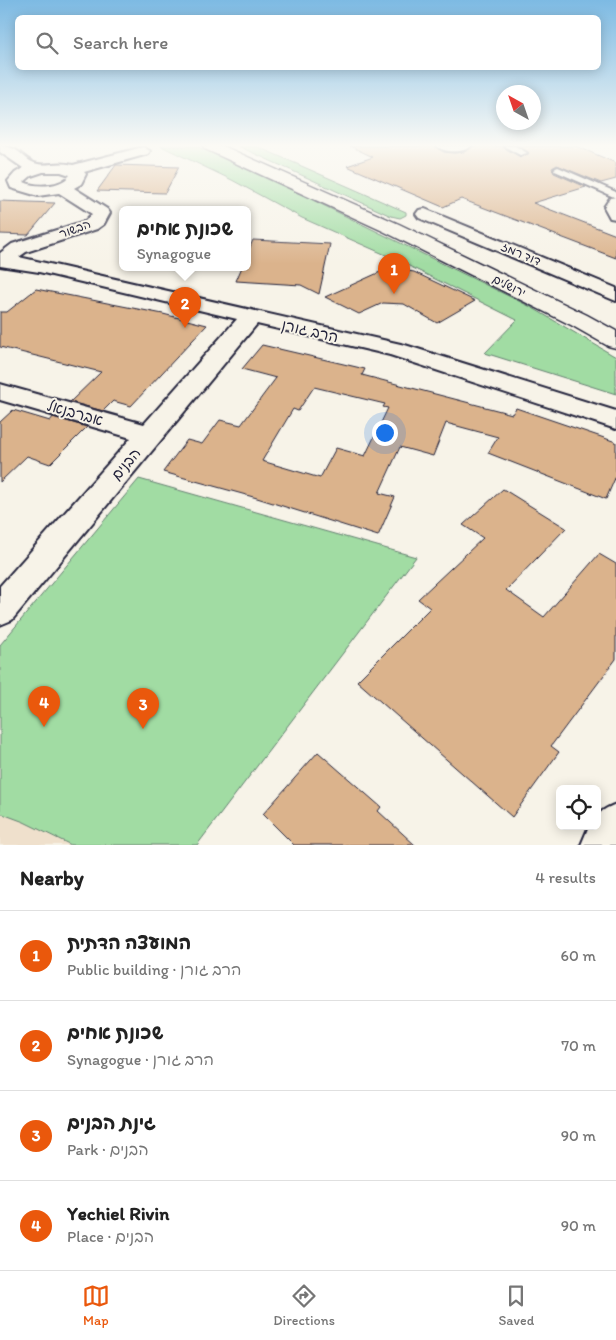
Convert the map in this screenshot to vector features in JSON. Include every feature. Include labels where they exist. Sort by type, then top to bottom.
[{"type":"main road","name":"ירושלים","points":[[297,185],[402,233],[616,324]]},
{"type":"main road","name":"ירושלים","points":[[402,233],[571,316],[616,341]]},
{"type":"street","points":[[0,190],[16,185]]},
{"type":"street","points":[[20,185],[39,190],[62,187]]},
{"type":"street","name":"הבשור","points":[[1,260],[19,248],[91,225],[98,220],[101,214],[62,187]]},
{"type":"street","points":[[616,202],[613,207],[616,214]]},
{"type":"street","name":"דוד רמז","points":[[425,214],[616,295]]},
{"type":"street","name":"הרב גורן","points":[[1,260],[39,266],[406,353],[616,420]]},
{"type":"street","name":"הבנים","points":[[0,610],[251,317]]},
{"type":"street","name":"אברבנאל","points":[[0,392],[151,435]]},
{"type":"street","points":[[603,845],[616,826]]},
{"type":"lane","points":[[595,185],[616,195]]},
{"type":"shaded area","points":[[0,813],[24,822],[71,845],[0,845]]},
{"type":"green space","points":[[242,185],[283,185],[531,307],[616,357],[616,394],[485,353],[517,320],[395,259],[302,218]]},
{"type":"green space","points":[[324,185],[346,185],[406,212],[406,215],[400,218],[391,216]]},
{"type":"green space","points":[[139,479],[416,557],[197,845],[71,845],[24,822],[0,813],[0,645]]},
{"type":"building","points":[[101,185],[169,185],[165,193],[97,191]]},
{"type":"building","points":[[393,185],[582,185],[586,187],[533,203],[616,235],[616,258],[461,199],[443,207]]},
{"type":"building","points":[[0,201],[55,203],[28,235],[0,234]]},
{"type":"building","points":[[253,240],[330,244],[319,294],[301,285],[236,281],[240,271],[251,271],[251,245]]},
{"type":"building","points":[[389,268],[414,272],[475,301],[437,323],[404,304],[383,303],[359,314],[325,297]]},
{"type":"building","points":[[36,289],[163,314],[207,325],[131,406],[113,401],[103,411],[70,402],[101,372],[0,347],[0,312],[7,312]]},
{"type":"building","points":[[262,345],[365,369],[362,375],[512,414],[516,408],[616,442],[616,476],[606,499],[488,453],[498,437],[446,423],[433,456],[400,447],[379,493],[395,497],[378,536],[257,498],[163,472],[187,440],[202,444],[220,420],[241,425],[276,378],[242,369]],"holes":[[[314,387],[385,404],[383,407],[388,408],[365,456],[336,448],[320,478],[262,461],[293,409],[298,411]]]},
{"type":"building","points":[[13,410],[50,421],[53,417],[87,427],[50,464],[27,456],[0,482],[0,422]]},
{"type":"building","points":[[503,489],[566,528],[506,590],[544,617],[599,554],[616,564],[616,659],[551,746],[559,752],[512,817],[357,681],[430,608],[418,599],[483,538],[463,525]]},
{"type":"building","points":[[318,752],[381,807],[378,811],[415,845],[294,845],[263,814]]},
{"type":"place","name":"המועצה הדתית","points":[[394,294]]},
{"type":"place","name":"שכונת אחים","points":[[185,328]]},
{"type":"place","name":"Yechiel Rivin","points":[[44,727]]},
{"type":"place","name":"גינת הבנים","points":[[143,729]]}]
